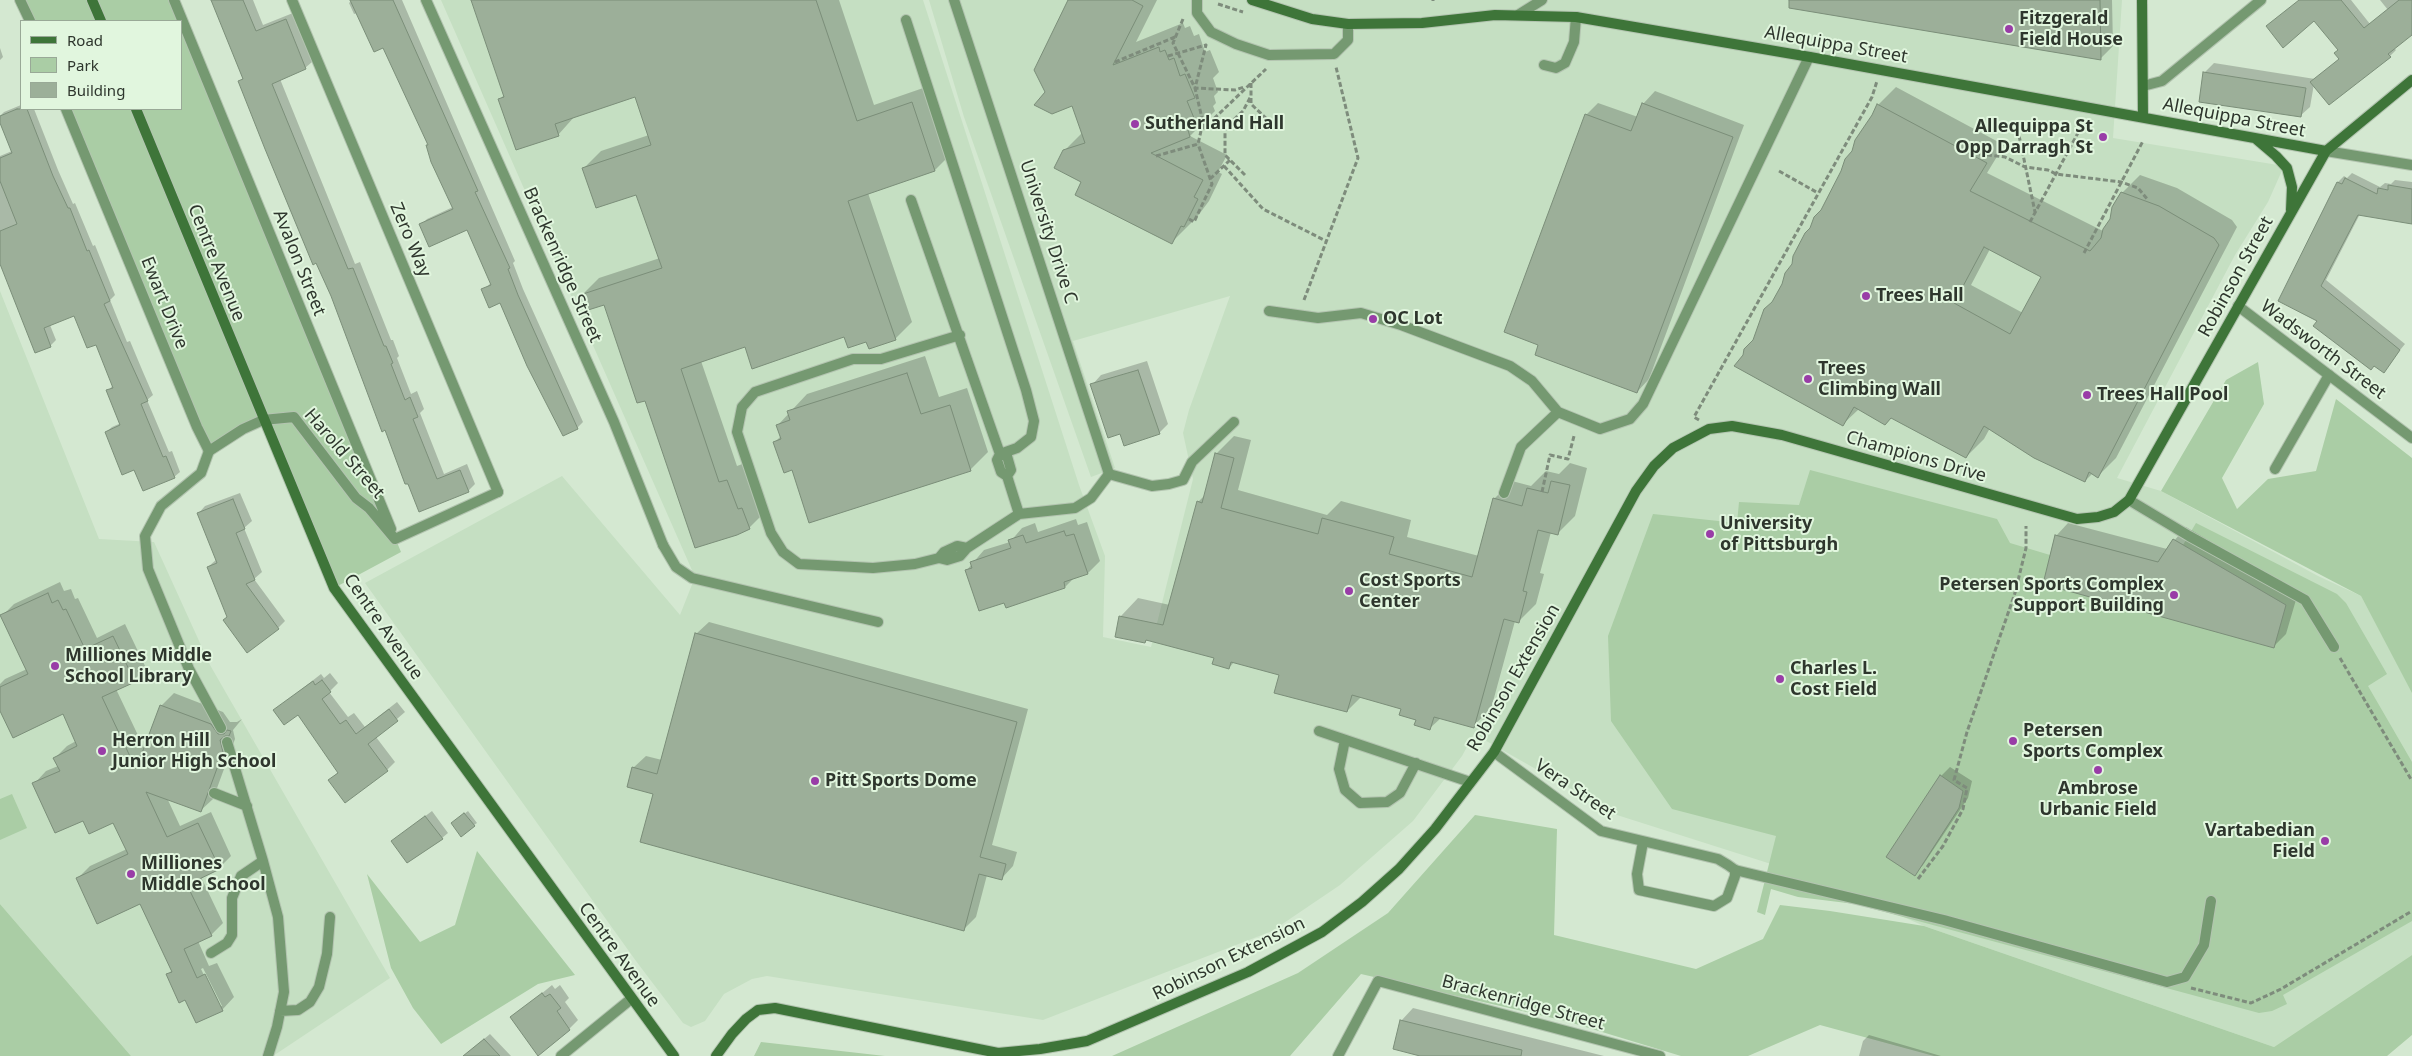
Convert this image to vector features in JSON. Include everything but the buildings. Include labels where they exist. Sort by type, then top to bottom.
[{"type":"street","points":[[20,0],[30,20]]},
{"type":"street","points":[[92,0],[101,20]]},
{"type":"street","name":"Avalon Street","points":[[174,0],[395,539]]},
{"type":"street","name":"Zero Way","points":[[292,0],[498,492],[395,539]]},
{"type":"street","name":"Brackenridge Street","points":[[426,0],[614,422],[663,545],[676,567],[692,578],[878,622]]},
{"type":"street","name":"University Drive C","points":[[954,0],[1109,474]]},
{"type":"street","points":[[1197,0],[1197,13],[1211,32],[1236,44],[1269,55],[1334,54],[1348,40],[1348,24]]},
{"type":"street","name":"Allequippa Street","points":[[1252,0],[1312,19],[1348,24],[1422,23],[1495,14],[1576,17],[1809,56],[2326,151],[2412,165]]},
{"type":"street","points":[[1518,15],[1542,0]]},
{"type":"street","points":[[2142,0],[2142,117]]},
{"type":"street","points":[[2142,86],[2162,81],[2261,0]]},
{"type":"street","points":[[1544,65],[1556,68],[1565,63],[1574,42],[1576,17]]},
{"type":"street","points":[[906,20],[1026,390],[1034,421],[1031,436],[1017,448],[1000,454]]},
{"type":"street","points":[[1269,311],[1318,318],[1361,313],[1401,325],[1510,366],[1532,381],[1558,412],[1600,429],[1630,419],[1643,404],[1809,56]]},
{"type":"street","name":"Robinson Street","points":[[2114,512],[2129,500],[2326,151],[2412,80]]},
{"type":"street","name":"Ewart Drive","points":[[66,110],[197,427],[209,451]]},
{"type":"street","name":"Centre Avenue","points":[[136,110],[334,588],[674,1056]]},
{"type":"street","points":[[2255,138],[2287,168],[2292,187],[2291,213]]},
{"type":"street","points":[[912,200],[1000,454]]},
{"type":"street","name":"Wadsworth Street","points":[[2238,306],[2412,438]]},
{"type":"street","points":[[960,335],[881,359],[853,358],[755,392],[742,407],[737,432],[772,533],[783,552],[798,564],[873,568],[915,564],[939,558],[944,552],[957,546],[967,548],[1019,514],[1075,508],[1091,498],[1109,474],[1152,486],[1183,480],[1192,462],[1234,422]]},
{"type":"street","points":[[2275,469],[2329,375]]},
{"type":"street","points":[[1504,493],[1521,447],[1558,412]]},
{"type":"street","name":"Harold Street","points":[[263,420],[294,418],[356,498],[369,508],[395,539]]},
{"type":"street","points":[[221,728],[189,669],[148,569],[145,536],[161,506],[201,473],[209,451],[243,429],[263,420]]},
{"type":"street","name":"Champions Drive","points":[[1709,429],[1732,426],[1774,433],[2077,519],[2098,517],[2114,512]]},
{"type":"street","name":"Robinson Extension","points":[[716,1056],[746,1019],[758,1010],[776,1008],[998,1053],[1040,1049],[1087,1041],[1248,972],[1322,932],[1362,902],[1399,869],[1435,829],[1494,752],[1636,491],[1654,466],[1673,448],[1709,429]]},
{"type":"street","points":[[1000,454],[1007,456],[1011,470],[1007,476],[1019,514]]},
{"type":"street","points":[[2129,500],[2189,536],[2305,600],[2334,647]]},
{"type":"street","points":[[1319,731],[1470,782]]},
{"type":"street","points":[[1345,740],[1339,769],[1345,790],[1360,803],[1387,802],[1393,798],[1400,793],[1416,764]]},
{"type":"street","points":[[227,742],[278,917],[284,992],[268,1056]]},
{"type":"street","name":"Vera Street","points":[[1494,752],[1601,831],[1718,859],[1735,870],[1944,920],[2167,982]]},
{"type":"street","points":[[214,793],[247,806]]},
{"type":"street","points":[[1643,842],[1637,874],[1639,890],[1714,906],[1727,898],[1735,870]]},
{"type":"street","points":[[211,953],[227,943],[232,935],[232,898],[241,876],[263,861]]},
{"type":"street","points":[[2167,982],[2185,977],[2204,946],[2211,901]]},
{"type":"street","points":[[280,1011],[298,1010],[310,1002],[319,987],[327,954],[330,918]]},
{"type":"street","name":"Brackenridge Street","points":[[1338,1056],[1378,981],[1660,1056]]},
{"type":"street","points":[[562,1056],[631,999]]},
{"type":"path","points":[[1183,19],[1173,42],[1195,88],[1204,128]]},
{"type":"path","points":[[1115,62],[1176,37]]},
{"type":"path","points":[[1168,56],[1206,45],[1195,88]]},
{"type":"path","points":[[1189,219],[1194,222],[1212,184],[1198,144],[1199,136],[1204,128],[1268,66]]},
{"type":"path","points":[[1304,300],[1358,158],[1336,67]]},
{"type":"path","points":[[1251,82],[1251,104],[1270,122]]},
{"type":"path","points":[[1195,88],[1235,90],[1247,86]]},
{"type":"path","points":[[1245,175],[1225,154],[1225,128],[1244,111],[1251,96]]},
{"type":"path","points":[[1694,417],[1872,97]]},
{"type":"path","points":[[2016,121],[2035,213]]},
{"type":"path","points":[[2030,222],[2079,130]]},
{"type":"path","points":[[2084,253],[2143,140]]},
{"type":"path","points":[[1156,156],[1198,144]]},
{"type":"path","points":[[1972,153],[2005,157],[2025,167],[2048,170],[2056,174],[2121,182],[2138,188],[2148,200]]},
{"type":"path","points":[[1210,179],[1230,160]]},
{"type":"path","points":[[1224,166],[1263,209],[1326,241]]},
{"type":"path","points":[[1779,171],[1818,193]]},
{"type":"path","points":[[1542,492],[1550,455],[1568,459],[1574,436]]},
{"type":"path","points":[[1918,879],[1943,846],[1963,809],[1966,788],[1954,780],[1967,732],[2015,593],[2026,548],[2026,526]]},
{"type":"path","points":[[2334,647],[2412,781]]},
{"type":"path","points":[[2167,982],[2251,1003],[2281,989],[2412,912]]},
{"type":"shaded area","name":"University of Pittsburgh","points":[[441,0],[923,0],[1079,485],[1105,556],[1103,637],[1151,647],[1193,479],[1183,433],[1189,410],[1230,296],[1073,341],[1115,468],[1091,477],[964,117],[929,0],[2122,0],[2113,138],[2284,166],[2268,202],[2235,255],[2117,478],[2161,491],[2318,576],[2361,596],[2412,691],[2412,955],[2274,1047],[1924,926],[1812,877],[1617,815],[1474,734],[1462,756],[1413,821],[1340,885],[1272,931],[1043,1020],[767,976],[752,979],[724,994],[705,1021],[691,1027],[683,1023],[636,961],[365,583],[562,476],[680,615],[695,577]]},
{"type":"shaded area","points":[[0,291],[99,539],[154,542],[210,665],[390,978],[273,1056],[131,1056],[0,904]]},
{"type":"green space","points":[[20,0],[174,0],[401,552],[334,588],[263,421],[209,451],[66,110],[182,110],[182,20],[30,20]]},
{"type":"green space","points":[[2258,362],[2264,404],[2222,478],[2237,509],[2268,479],[2316,471],[2336,399],[2412,458],[2412,693],[2361,596],[2161,491],[2226,380]]},
{"type":"green space","name":"Petersen Sports Complex","points":[[1810,470],[1997,519],[2010,543],[2050,555],[2055,535],[2158,562],[2173,539],[2183,545],[2196,523],[2337,594],[2346,603],[2387,674],[2368,686],[2412,762],[2412,921],[2283,995],[2287,1004],[2272,1011],[2259,1013],[1855,904],[1798,897],[1771,889],[1765,915],[1757,912],[1776,836],[1672,809],[1611,721],[1608,636],[1653,514],[1737,523],[1739,502],[1799,505]]},
{"type":"green space","points":[[12,794],[27,828],[0,840],[0,799]]},
{"type":"green space","points":[[1475,815],[1557,829],[1554,935],[1696,969],[1763,939],[1780,905],[1830,911],[1924,926],[2274,1047],[2412,955],[2412,1035],[2387,1056],[1934,1056],[1820,1025],[1748,1056],[1681,1056],[1566,1021],[1361,974],[1290,1056],[1112,1056],[1298,973],[1388,913]]},
{"type":"green space","points":[[477,851],[575,975],[538,984],[441,1044],[413,1008],[391,968],[367,874],[420,942],[455,925]]},
{"type":"green space","points":[[0,904],[131,1056],[0,1056]]},
{"type":"green space","points":[[761,1042],[885,1056],[754,1056]]},
{"type":"place","name":"Fitzgerald Field House","points":[[2009,29]]},
{"type":"place","name":"Sutherland Hall","points":[[1135,124]]},
{"type":"place","name":"Allequippa St Opp Darragh St","points":[[2103,137]]},
{"type":"place","name":"Trees Hall","points":[[1866,296]]},
{"type":"place","name":"OC Lot","points":[[1373,319]]},
{"type":"place","name":"Trees Climbing Wall","points":[[1808,379]]},
{"type":"place","name":"Trees Hall Pool","points":[[2087,395]]},
{"type":"place","name":"University of Pittsburgh","points":[[1710,534]]},
{"type":"place","name":"Cost Sports Center","points":[[1349,591]]},
{"type":"place","name":"Petersen Sports Complex Support Building","points":[[2174,595]]},
{"type":"place","name":"Milliones Middle School Library","points":[[55,666]]},
{"type":"place","name":"Charles L. Cost Field","points":[[1780,679]]},
{"type":"place","name":"Petersen Sports Complex","points":[[2013,741]]},
{"type":"place","name":"Herron Hill Junior High School","points":[[102,751]]},
{"type":"place","name":"Ambrose Urbanic Field","points":[[2098,770]]},
{"type":"place","name":"Pitt Sports Dome","points":[[815,781]]},
{"type":"place","name":"Vartabedian Field","points":[[2325,841]]},
{"type":"place","name":"Milliones Middle School","points":[[131,874]]}]
